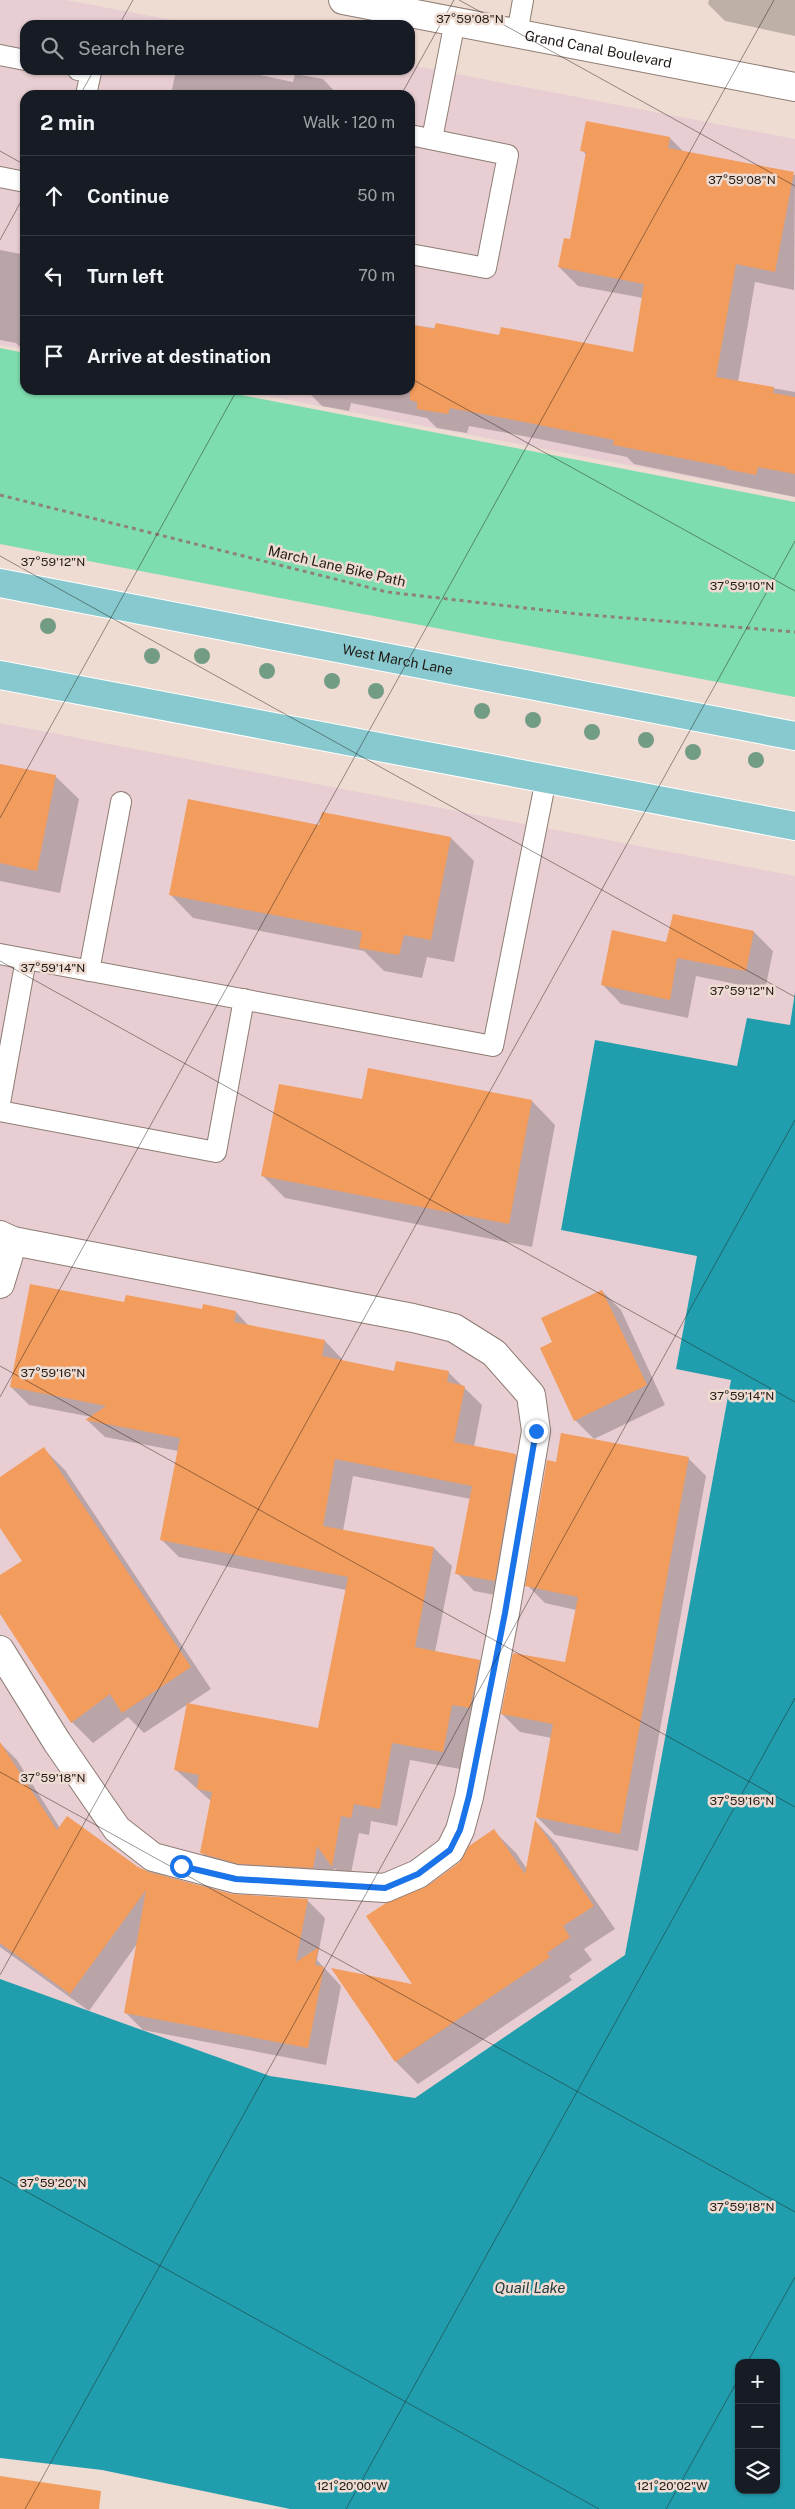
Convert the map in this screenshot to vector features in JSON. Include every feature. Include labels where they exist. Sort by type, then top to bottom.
[{"type":"main road","name":"West March Lane","points":[[0,583],[795,736]]},
{"type":"main road","points":[[0,675],[795,826]]},
{"type":"street","name":"Grand Canal Boulevard","points":[[343,0],[795,87]]},
{"type":"street","points":[[0,1284],[6,1238],[454,1328],[494,1354],[531,1394],[536,1431],[505,1613],[469,1796],[460,1830],[450,1850],[418,1874],[385,1888],[236,1879],[153,1857],[117,1830],[57,1742],[0,1650]]},
{"type":"lane","points":[[517,34],[523,0]]},
{"type":"lane","points":[[432,139],[455,21]]},
{"type":"lane","points":[[0,55],[20,59]]},
{"type":"lane","points":[[87,90],[90,75]]},
{"type":"lane","points":[[415,136],[508,155],[486,268],[415,255]]},
{"type":"lane","points":[[0,177],[20,181]]},
{"type":"lane","points":[[0,954],[493,1046],[546,779]]},
{"type":"lane","points":[[89,971],[121,802]]},
{"type":"lane","points":[[0,1103],[26,959]]},
{"type":"lane","points":[[0,1112],[216,1152],[244,999]]},
{"type":"path","name":"March Lane Bike Path","points":[[0,495],[387,592],[578,614],[795,632]]},
{"type":"shaded area","points":[[0,0],[66,0],[172,20],[20,20],[20,75],[415,75],[415,66],[795,139],[795,497],[262,395],[415,395],[415,90],[20,90],[20,348],[0,345]]},
{"type":"shaded area","points":[[0,723],[795,876],[795,992],[790,1025],[738,1066],[595,1040],[561,1229],[697,1256],[676,1369],[731,1379],[625,1955],[415,2098],[270,2076],[0,1979]]},
{"type":"green space","points":[[0,348],[20,352],[20,395],[241,395],[795,502],[795,697],[0,544]]},
{"type":"water","name":"Quail Lake","points":[[795,992],[795,2509],[290,2509],[102,2470],[0,2458],[0,1979],[270,2076],[415,2098],[625,1955],[731,1380],[676,1369],[697,1256],[561,1230],[595,1040],[737,1066],[747,1018],[790,1025]]},
{"type":"building","points":[[586,121],[670,137],[668,148],[794,172],[775,272],[736,264],[716,377],[774,387],[773,393],[795,397],[795,474],[758,467],[756,475],[726,469],[727,467],[613,445],[614,440],[514,420],[450,408],[448,414],[417,409],[417,402],[410,400],[410,395],[415,395],[415,325],[434,329],[436,323],[499,335],[501,327],[633,352],[644,284],[558,267],[564,238],[570,239],[586,152],[580,151]]},
{"type":"building","points":[[0,764],[56,775],[37,871],[0,863]]},
{"type":"building","points":[[188,799],[319,825],[322,812],[451,837],[431,940],[404,935],[399,955],[359,948],[362,932],[169,895]]},
{"type":"building","points":[[673,914],[754,931],[746,971],[677,958],[670,1000],[601,985],[612,930],[666,942]]},
{"type":"building","points":[[368,1068],[532,1100],[509,1224],[261,1176],[279,1084],[362,1099]]},
{"type":"building","points":[[30,1284],[124,1302],[126,1295],[202,1309],[203,1304],[236,1311],[234,1322],[325,1340],[322,1356],[394,1371],[396,1361],[449,1371],[447,1382],[465,1386],[454,1442],[516,1454],[495,1581],[455,1574],[472,1486],[335,1459],[323,1526],[434,1547],[415,1647],[480,1660],[470,1708],[452,1705],[443,1752],[392,1743],[380,1809],[354,1804],[351,1818],[341,1816],[332,1867],[317,1846],[313,1868],[238,1864],[200,1853],[212,1792],[197,1789],[199,1775],[174,1770],[187,1703],[318,1728],[348,1577],[160,1540],[180,1438],[85,1420],[106,1406],[10,1387]]},
{"type":"building","points":[[602,1290],[647,1385],[574,1421],[540,1348],[552,1342],[541,1318]]},
{"type":"building","points":[[561,1433],[689,1457],[620,1834],[536,1817],[553,1724],[501,1714],[513,1653],[565,1662],[578,1597],[525,1586],[547,1460],[556,1462]]},
{"type":"building","points":[[44,1447],[191,1667],[122,1713],[110,1694],[71,1723],[0,1614],[0,1575],[22,1561],[0,1528],[0,1477]]},
{"type":"building","points":[[0,1742],[57,1830],[67,1816],[138,1867],[149,1872],[232,1894],[308,1899],[296,1962],[319,1947],[315,1965],[324,1967],[308,2048],[124,2013],[146,1890],[70,1994],[0,1943]]},
{"type":"building","points":[[535,1820],[594,1906],[563,1926],[570,1937],[547,1953],[550,1957],[395,2062],[331,1968],[412,1984],[366,1916],[386,1903],[427,1886],[460,1862],[469,1846],[494,1829],[525,1874]]},
{"type":"building","points":[[0,2476],[101,2491],[99,2509],[0,2509]]},
{"type":"route","points":[[181,1866],[236,1879],[385,1888],[418,1874],[450,1850],[460,1830],[469,1796],[505,1613],[536,1431]]}]
